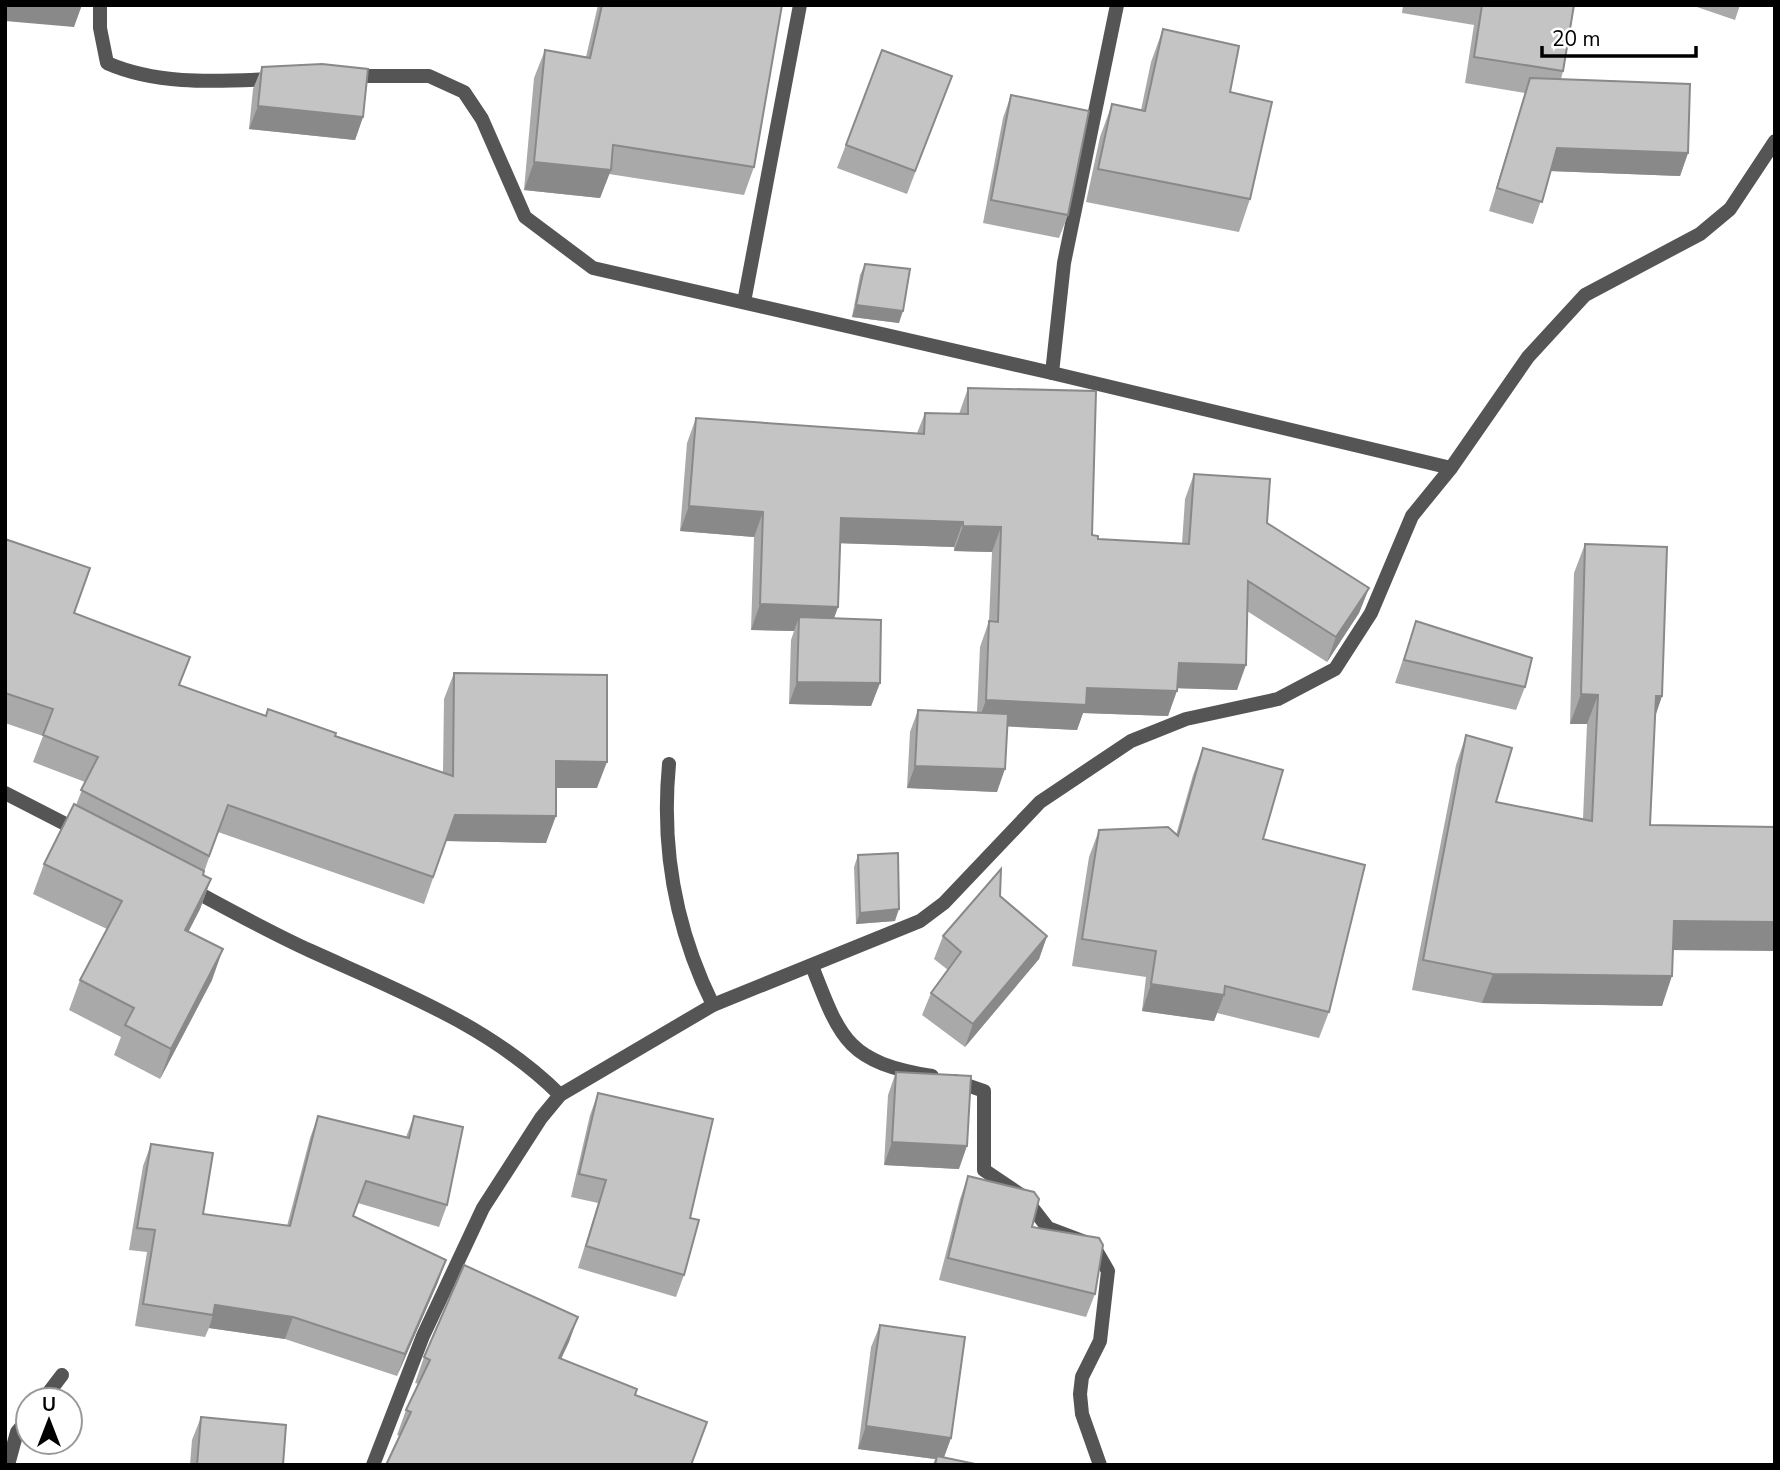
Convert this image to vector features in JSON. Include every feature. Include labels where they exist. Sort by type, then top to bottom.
[{"type":"street","points":[[100,5],[100,28],[107,63],[135,75],[220,81],[287,78]]},
{"type":"street","points":[[744,302],[800,5]]},
{"type":"street","points":[[1052,373],[1064,263],[1117,5]]},
{"type":"street","points":[[327,76],[429,76],[464,92],[482,119],[526,217],[593,268],[1451,468]]},
{"type":"street","points":[[373,1465],[423,1336],[483,1208],[541,1118],[560,1095],[713,1005],[920,921],[944,903],[1040,802],[1130,741],[1186,719],[1278,699],[1335,669],[1371,613],[1412,516],[1451,468],[1528,357],[1585,295],[1700,234],[1730,209],[1775,141]]},
{"type":"street","points":[[669,764],[667,805],[676,908],[700,978],[713,1005]]},
{"type":"street","points":[[5,793],[90,837]]},
{"type":"street","points":[[176,881],[310,951],[392,985],[450,1015],[537,1071],[560,1095]]},
{"type":"street","points":[[812,966],[848,1043],[870,1061],[984,1091],[984,1170],[1024,1197],[1048,1228],[1093,1245],[1103,1262],[1108,1271],[1100,1341],[1082,1377],[1080,1394],[1082,1414],[1100,1465]]},
{"type":"street","points":[[54,1386],[62,1375]]},
{"type":"street","points":[[8,1465],[14,1443]]},
{"type":"building","points":[[602,5],[782,5],[754,167],[613,145],[611,170],[534,162],[545,50],[590,58]]},
{"type":"building","points":[[1482,5],[1574,5],[1563,71],[1474,57]]},
{"type":"building","points":[[1163,29],[1239,46],[1230,92],[1272,102],[1250,199],[1098,169],[1112,104],[1145,111]]},
{"type":"building","points":[[882,50],[952,76],[915,171],[846,145]]},
{"type":"building","points":[[322,64],[368,69],[363,117],[258,106],[262,67]]},
{"type":"building","points":[[1530,78],[1690,84],[1688,153],[1557,148],[1542,202],[1497,188]]},
{"type":"building","points":[[1011,95],[1089,111],[1068,215],[991,200]]},
{"type":"building","points":[[865,264],[910,269],[903,311],[856,305]]},
{"type":"building","points":[[968,388],[1096,391],[1092,535],[1098,536],[1098,539],[1189,544],[1194,474],[1270,479],[1267,523],[1369,588],[1336,637],[1248,581],[1246,665],[1179,663],[1177,691],[1087,688],[1086,705],[986,700],[989,621],[998,622],[1001,527],[963,526],[963,522],[841,518],[838,607],[760,604],[763,512],[689,506],[696,418],[924,434],[925,413],[968,414]]},
{"type":"building","points":[[5,539],[90,568],[74,613],[190,657],[179,685],[266,716],[268,709],[336,733],[335,736],[453,776],[454,673],[607,675],[607,762],[556,761],[556,816],[455,815],[433,877],[228,805],[209,856],[81,790],[98,757],[43,735],[53,709],[5,693]]},
{"type":"building","points":[[1585,544],[1667,547],[1662,696],[1656,696],[1650,825],[1775,827],[1775,922],[1674,921],[1672,976],[1493,974],[1423,960],[1466,735],[1512,748],[1496,802],[1592,821],[1598,695],[1581,694]]},
{"type":"building","points":[[799,617],[881,620],[880,683],[797,682]]},
{"type":"building","points":[[1416,621],[1532,658],[1525,687],[1404,660]]},
{"type":"building","points":[[918,710],[1008,714],[1005,769],[915,766]]},
{"type":"building","points":[[1203,748],[1283,770],[1263,839],[1365,865],[1329,1012],[1225,986],[1224,995],[1151,984],[1156,951],[1082,939],[1099,830],[1168,827],[1178,836]]},
{"type":"building","points":[[74,804],[204,871],[203,875],[211,879],[185,930],[223,949],[171,1049],[125,1025],[134,1008],[80,980],[122,901],[44,864]]},
{"type":"building","points":[[898,853],[899,909],[860,913],[858,855]]},
{"type":"building","points":[[1001,869],[1000,896],[1047,936],[973,1024],[931,993],[961,952],[943,936]]},
{"type":"building","points":[[896,1072],[971,1076],[967,1146],[892,1142]]},
{"type":"building","points":[[598,1093],[713,1119],[690,1218],[699,1220],[684,1275],[586,1246],[606,1180],[579,1174]]},
{"type":"building","points":[[318,1116],[409,1138],[414,1116],[463,1127],[447,1205],[366,1181],[353,1216],[446,1260],[405,1354],[293,1317],[215,1305],[213,1315],[143,1304],[155,1230],[137,1228],[151,1144],[213,1153],[203,1214],[290,1226]]},
{"type":"building","points":[[968,1176],[1034,1192],[1039,1199],[1032,1227],[1099,1238],[1103,1245],[1095,1294],[948,1258]]},
{"type":"building","points":[[464,1265],[578,1317],[559,1358],[637,1389],[635,1395],[707,1422],[691,1465],[386,1465],[411,1412],[406,1410],[430,1360],[424,1357]]},
{"type":"building","points":[[880,1325],[965,1337],[951,1438],[866,1426]]},
{"type":"building","points":[[201,1417],[286,1425],[283,1465],[197,1465]]},
{"type":"building","points":[[937,1456],[980,1465],[935,1465]]}]
